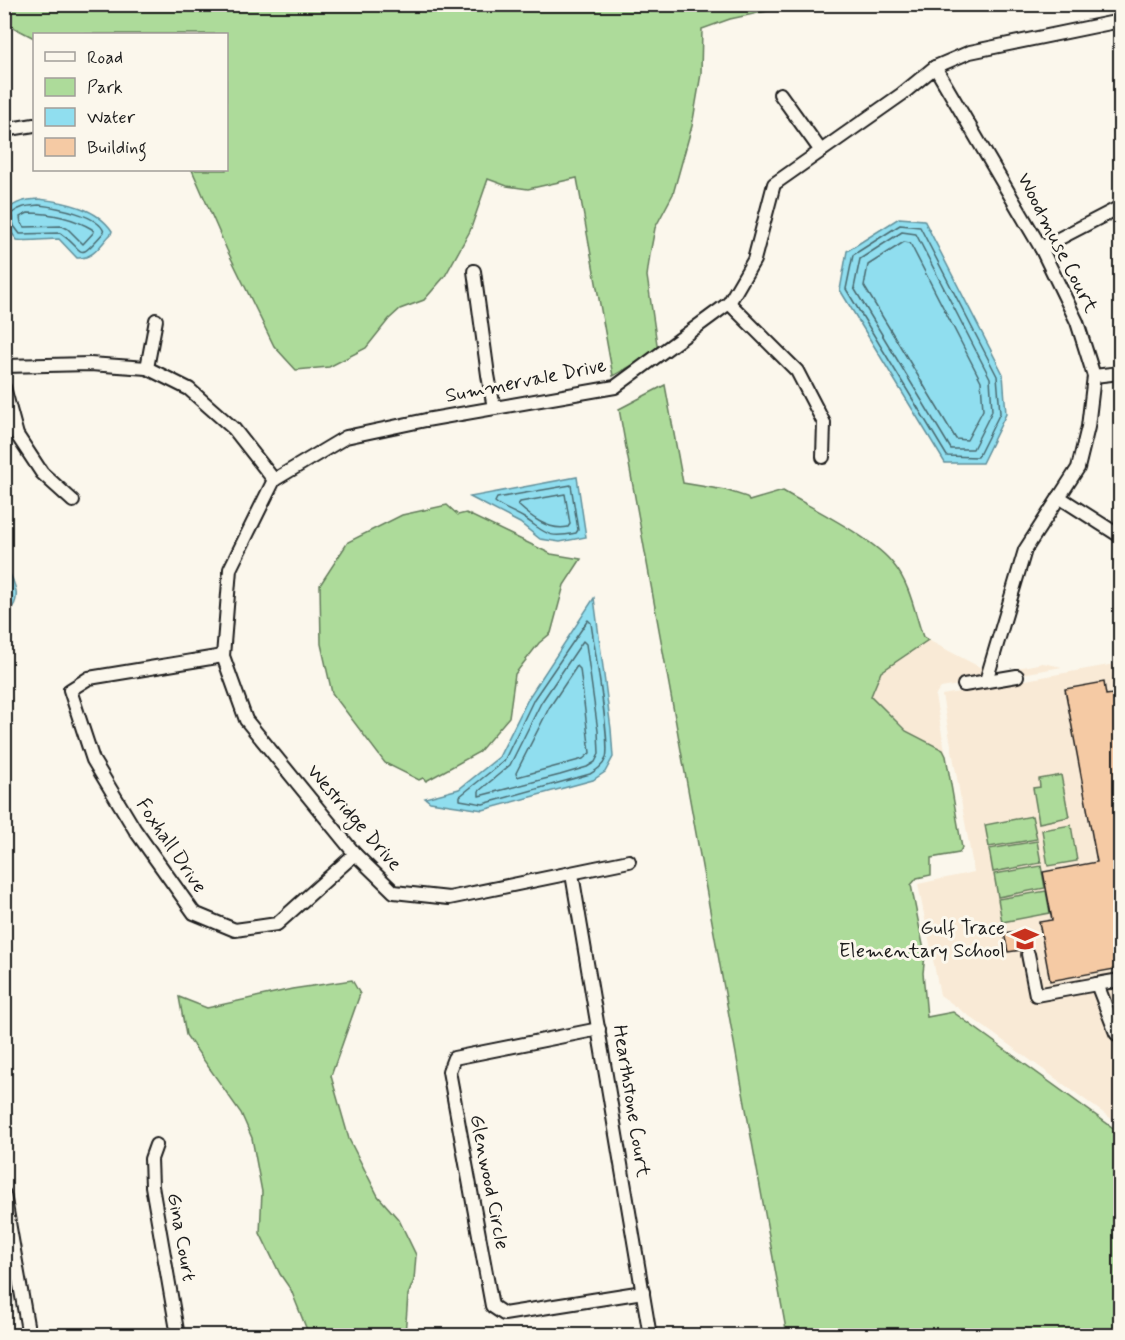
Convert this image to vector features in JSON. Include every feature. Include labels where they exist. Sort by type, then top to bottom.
[{"type":"street","name":"Summervale Drive","points":[[274,480],[346,438],[426,420],[615,387],[729,303],[754,260],[774,184],[902,94],[935,67],[970,52],[1120,21]]},
{"type":"street","name":"Woodmuse Court","points":[[935,67],[1041,248],[1077,322],[1095,376],[1088,427],[1078,468],[1025,550],[986,681]]},
{"type":"street","points":[[780,94],[821,151]]},
{"type":"street","points":[[4,130],[33,125]]},
{"type":"street","points":[[1041,248],[1120,207]]},
{"type":"street","points":[[474,271],[494,408]]},
{"type":"street","points":[[729,303],[797,371],[824,423],[823,457]]},
{"type":"street","points":[[147,368],[156,320]]},
{"type":"street","points":[[4,366],[90,364],[147,368],[189,389],[234,429],[274,480],[230,569],[222,656]]},
{"type":"street","points":[[1095,376],[1120,373]]},
{"type":"street","points":[[4,387],[17,435],[42,473],[73,501]]},
{"type":"street","points":[[1059,497],[1120,536]]},
{"type":"street","name":"Foxhall Drive","points":[[222,656],[89,678],[70,690],[93,760],[135,831],[194,913],[235,930],[277,924],[355,854]]},
{"type":"street","name":"Westridge Drive","points":[[222,656],[246,720],[355,854],[394,892],[449,897],[630,861]]},
{"type":"street","points":[[964,685],[1017,676]]},
{"type":"street","name":"Hearthstone Court","points":[[572,874],[651,1335]]},
{"type":"street","points":[[1029,954],[1036,995],[1120,980]]},
{"type":"street","points":[[1097,984],[1116,1033],[1120,1037]]},
{"type":"street","name":"Glenwood Circle","points":[[599,1029],[454,1058],[449,1071],[492,1306],[504,1314],[643,1292]]},
{"type":"street","name":"Gina Court","points":[[156,1145],[151,1159],[152,1186],[178,1335]]},
{"type":"street","points":[[4,1194],[9,1246],[29,1335]]},
{"type":"shaded area","points":[[928,640],[991,673],[1043,663],[1062,667],[941,688],[935,696],[946,756],[943,750],[907,731],[871,696],[881,672]]},
{"type":"shaded area","name":"Gulf Trace Elementary School","points":[[1120,663],[1120,1125],[940,995],[918,884],[974,872],[942,695]]},
{"type":"green space","points":[[4,5],[796,5],[730,19],[702,29],[701,74],[692,126],[673,194],[655,228],[650,254],[647,276],[658,351],[613,376],[577,178],[528,189],[507,186],[488,179],[470,231],[445,276],[424,300],[400,309],[366,348],[329,367],[296,370],[274,346],[227,250],[192,171],[228,171],[228,33],[33,33],[33,37],[5,23]]},
{"type":"green space","points":[[665,385],[683,483],[725,490],[747,497],[749,501],[783,491],[858,534],[885,555],[904,581],[923,637],[928,640],[881,672],[871,696],[906,731],[943,750],[946,756],[962,848],[959,853],[931,858],[931,875],[917,878],[911,885],[925,955],[923,973],[927,1017],[953,1012],[1120,1133],[1120,1335],[787,1335],[619,409]]},
{"type":"green space","points":[[447,505],[458,515],[466,513],[551,554],[581,559],[564,585],[551,633],[539,643],[515,674],[509,717],[479,752],[426,781],[423,778],[419,780],[385,763],[332,693],[321,644],[320,585],[348,542],[402,515]]},
{"type":"green space","points":[[1061,775],[1069,817],[1039,823],[1033,788],[1040,787],[1039,779]]},
{"type":"green space","points":[[1032,816],[1037,839],[989,847],[985,825]]},
{"type":"green space","points":[[1071,825],[1077,861],[1048,866],[1042,830]]},
{"type":"green space","points":[[1037,841],[1041,863],[993,872],[989,849]]},
{"type":"green space","points":[[1041,866],[1045,888],[998,897],[994,874]]},
{"type":"green space","points":[[1046,891],[1050,913],[1002,922],[998,899]]},
{"type":"green space","points":[[352,980],[360,994],[331,1076],[349,1139],[378,1196],[399,1220],[416,1255],[414,1280],[408,1295],[405,1335],[309,1335],[291,1290],[280,1274],[260,1233],[262,1192],[252,1138],[241,1113],[186,1035],[179,997],[207,1008],[292,989]]},
{"type":"water","points":[[39,199],[80,207],[106,223],[112,231],[111,234],[92,254],[83,258],[77,258],[59,239],[17,240],[8,228],[6,211],[21,202]]},
{"type":"water","points":[[899,218],[924,220],[1003,374],[1006,414],[982,463],[945,463],[840,290],[847,251]]},
{"type":"water","points":[[577,477],[586,537],[560,542],[540,539],[520,523],[470,497]]},
{"type":"water","points":[[4,562],[16,590],[15,603],[5,614]]},
{"type":"water","points":[[594,598],[613,757],[605,772],[593,780],[483,810],[430,802],[425,798],[459,789],[499,757],[529,697]]},
{"type":"building","points":[[1104,682],[1106,695],[1113,694],[1120,738],[1120,968],[1050,981],[1039,922],[1052,920],[1043,872],[1097,862],[1065,689]]},
{"type":"building","points":[[1018,931],[1021,950],[1008,952],[1004,933]]},
{"type":"place","name":"Gulf Trace Elementary School","points":[[1025,939]]}]
